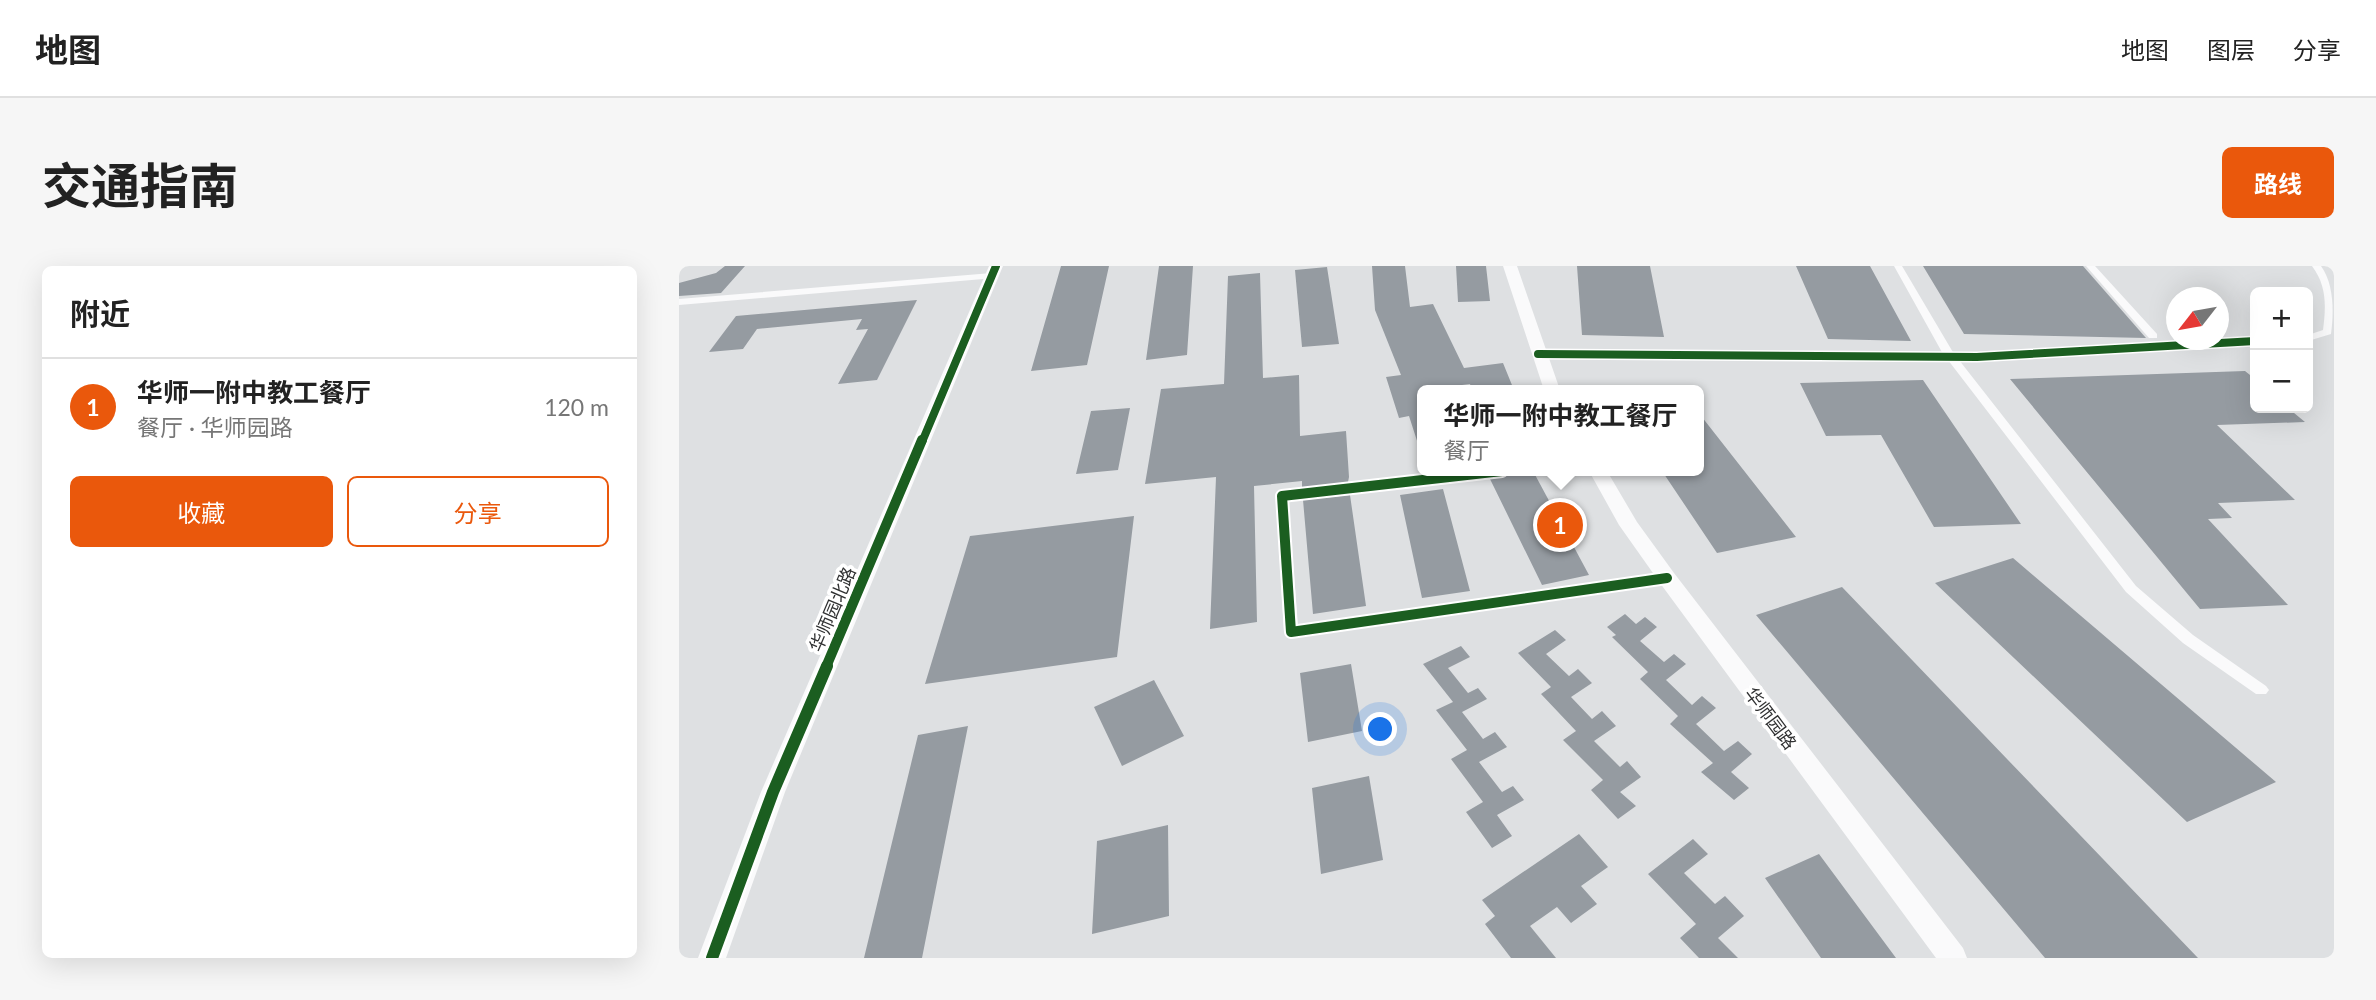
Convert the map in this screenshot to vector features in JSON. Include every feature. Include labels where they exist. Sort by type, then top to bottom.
[{"type":"street","points":[[1510,266],[1550,385]]},
{"type":"street","points":[[1898,266],[1952,357],[2131,589],[2188,639],[2260,690]]},
{"type":"street","points":[[2089,266],[2153,336]]},
{"type":"street","points":[[2313,337],[2329,332],[2333,287],[2327,275],[2316,266]]},
{"type":"street","points":[[679,302],[994,271]]},
{"type":"street","name":"华师园北路","points":[[712,958],[773,792],[994,271]]},
{"type":"street","points":[[1538,354],[1952,357],[2250,341]]},
{"type":"street","points":[[1458,476],[1282,496],[1291,632],[1667,578]]},
{"type":"street","name":"华师园路","points":[[1601,476],[1629,525],[1667,578],[1953,958]]},
{"type":"building","points":[[725,266],[745,266],[721,293],[679,296],[679,283],[716,273]]},
{"type":"building","points":[[1061,266],[1109,266],[1087,365],[1031,371]]},
{"type":"building","points":[[1159,266],[1193,266],[1187,355],[1146,360]]},
{"type":"building","points":[[1372,266],[1405,266],[1410,307],[1433,304],[1464,368],[1503,363],[1512,385],[1417,385],[1417,441],[1409,416],[1399,418],[1386,377],[1401,375],[1375,310]]},
{"type":"building","points":[[1456,266],[1486,266],[1490,301],[1458,302]]},
{"type":"building","points":[[1577,266],[1650,266],[1664,337],[1582,335]]},
{"type":"building","points":[[1796,266],[1870,266],[1911,341],[1828,339]]},
{"type":"building","points":[[1923,266],[2083,266],[2146,338],[1964,334]]},
{"type":"building","points":[[1327,267],[1339,344],[1302,347],[1295,270]]},
{"type":"building","points":[[1260,273],[1263,378],[1299,375],[1300,436],[1346,431],[1349,477],[1348,482],[1302,488],[1302,481],[1254,486],[1257,622],[1210,629],[1216,477],[1145,484],[1161,389],[1224,384],[1228,276]]},
{"type":"building","points":[[917,300],[877,380],[838,384],[868,329],[856,330],[862,319],[757,329],[743,349],[709,352],[736,316]]},
{"type":"building","points":[[2245,371],[2250,375],[2250,413],[2294,413],[2305,422],[2217,425],[2295,500],[2218,503],[2232,518],[2208,519],[2288,605],[2200,609],[2010,379]]},
{"type":"building","points":[[1923,380],[2021,524],[1934,527],[1881,435],[1826,436],[1800,383]]},
{"type":"building","points":[[1130,408],[1118,470],[1076,474],[1091,411]]},
{"type":"building","points":[[1704,420],[1796,537],[1717,553],[1665,476],[1704,476]]},
{"type":"building","points":[[1536,476],[1589,575],[1542,585],[1490,479]]},
{"type":"building","points":[[1443,489],[1470,591],[1422,598],[1400,495]]},
{"type":"building","points":[[1350,495],[1366,606],[1313,614],[1303,500]]},
{"type":"building","points":[[1134,516],[1117,657],[925,684],[970,536]]},
{"type":"building","points":[[2013,558],[2276,782],[2187,822],[1935,583]]},
{"type":"building","points":[[1842,587],[2198,958],[2045,958],[1756,615]]},
{"type":"building","points":[[1625,614],[1636,624],[1645,617],[1657,627],[1640,641],[1664,662],[1674,654],[1686,664],[1666,680],[1692,705],[1702,696],[1716,708],[1696,724],[1724,751],[1738,741],[1752,754],[1731,772],[1749,788],[1734,800],[1701,772],[1713,763],[1670,724],[1678,716],[1640,679],[1648,672],[1612,637],[1616,635],[1607,627]]},
{"type":"building","points":[[1555,630],[1566,640],[1546,654],[1569,676],[1578,669],[1592,683],[1571,697],[1592,719],[1602,711],[1616,726],[1594,741],[1620,767],[1627,761],[1641,777],[1620,792],[1636,806],[1618,819],[1591,790],[1603,780],[1563,740],[1576,731],[1541,694],[1551,687],[1518,653]]},
{"type":"building","points":[[1461,646],[1470,657],[1448,668],[1468,693],[1478,688],[1487,699],[1462,712],[1483,739],[1495,732],[1507,747],[1479,762],[1502,792],[1513,786],[1524,800],[1497,815],[1512,836],[1492,848],[1466,812],[1483,802],[1451,759],[1467,750],[1436,710],[1453,702],[1423,664]]},
{"type":"building","points":[[1351,664],[1362,731],[1308,742],[1300,673]]},
{"type":"building","points":[[1154,680],[1184,736],[1122,766],[1094,707]]},
{"type":"building","points":[[968,726],[922,958],[864,958],[918,735]]},
{"type":"building","points":[[1369,776],[1383,860],[1321,874],[1312,788]]},
{"type":"building","points":[[1168,825],[1169,916],[1092,934],[1097,841]]},
{"type":"building","points":[[1579,834],[1608,867],[1581,886],[1597,904],[1571,923],[1557,907],[1530,926],[1556,958],[1511,958],[1485,924],[1495,916],[1482,900]]},
{"type":"building","points":[[1693,839],[1708,854],[1684,873],[1715,904],[1725,896],[1744,916],[1718,938],[1738,958],[1699,958],[1680,938],[1696,924],[1648,874]]},
{"type":"building","points":[[1819,854],[1896,958],[1821,958],[1765,878]]},
{"type":"cycle path","points":[[712,958],[773,792],[996,266]]},
{"type":"cycle path","points":[[1538,354],[1977,357],[2250,341]]},
{"type":"cycle path","points":[[1458,476],[1282,496],[1291,632],[1667,578]]},
{"type":"place","name":"华师一附中教工餐厅","points":[[1560,525]]}]
